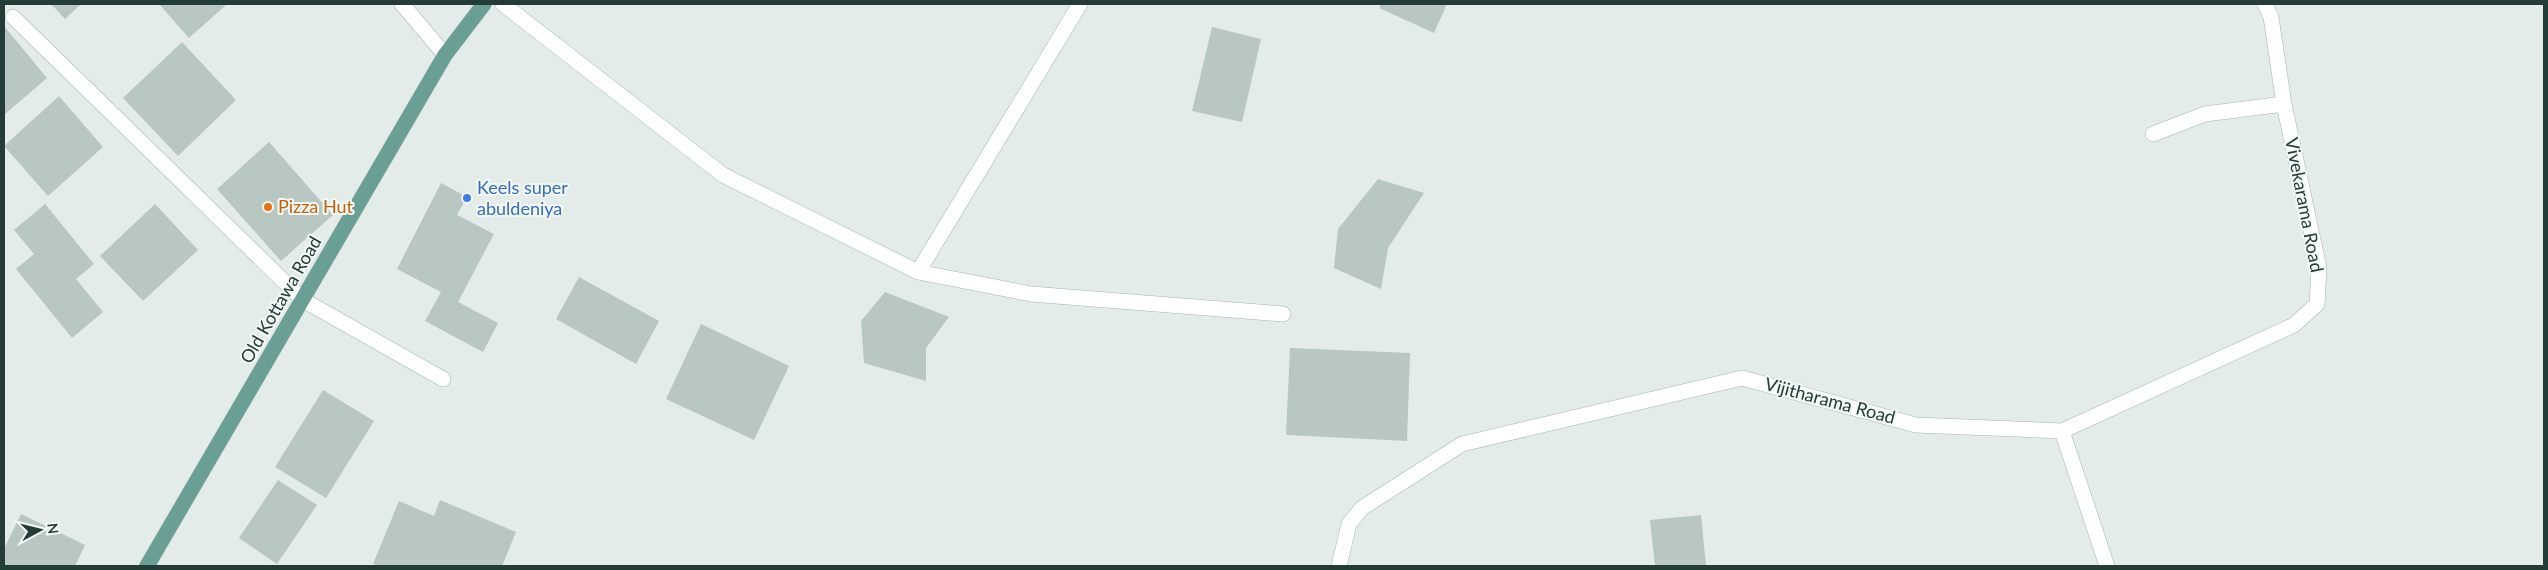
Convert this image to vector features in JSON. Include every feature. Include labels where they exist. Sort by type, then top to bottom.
[{"type":"main road","name":"Old Kottawa Road","points":[[147,566],[445,55],[484,4]]},
{"type":"street","points":[[402,4],[445,55]]},
{"type":"street","points":[[503,4],[723,175],[918,272],[1031,294],[1283,314]]},
{"type":"street","points":[[918,272],[1080,4]]},
{"type":"street","name":"Vivekarama Road","points":[[2062,431],[2294,324],[2317,304],[2319,268],[2284,104],[2271,16],[2265,4]]},
{"type":"street","points":[[13,16],[303,300],[443,379]]},
{"type":"street","points":[[2153,134],[2205,114],[2284,104]]},
{"type":"street","name":"Vijitharama Road","points":[[1339,566],[1350,524],[1362,508],[1462,444],[1742,378],[1916,425],[2062,431]]},
{"type":"street","points":[[2062,431],[2107,566]]},
{"type":"building","points":[[51,4],[81,4],[65,19]]},
{"type":"building","points":[[159,4],[227,4],[189,38]]},
{"type":"building","points":[[1381,4],[1447,4],[1434,33],[1379,8]]},
{"type":"building","points":[[4,26],[47,78],[4,115]]},
{"type":"building","points":[[1212,27],[1261,39],[1242,122],[1192,111]]},
{"type":"building","points":[[182,42],[236,100],[178,156],[123,98]]},
{"type":"building","points":[[59,96],[103,147],[48,196],[4,146]]},
{"type":"building","points":[[269,142],[333,215],[281,261],[217,189]]},
{"type":"building","points":[[1378,179],[1424,193],[1388,248],[1381,289],[1334,268],[1338,229]]},
{"type":"building","points":[[441,183],[467,197],[457,215],[494,234],[458,302],[498,323],[483,352],[425,321],[441,292],[397,269]]},
{"type":"building","points":[[45,204],[94,264],[76,279],[103,312],[72,338],[16,269],[34,254],[14,230]]},
{"type":"building","points":[[155,204],[198,250],[143,301],[100,256]]},
{"type":"building","points":[[579,277],[659,321],[636,364],[556,319]]},
{"type":"building","points":[[885,292],[949,317],[926,348],[926,381],[864,363],[861,321]]},
{"type":"building","points":[[701,324],[789,366],[754,440],[666,399]]},
{"type":"building","points":[[1290,348],[1410,353],[1407,441],[1286,435]]},
{"type":"building","points":[[323,390],[374,421],[326,498],[275,467]]},
{"type":"building","points":[[278,480],[317,505],[277,564],[239,538]]},
{"type":"building","points":[[440,500],[516,532],[502,566],[380,566],[373,564],[399,501],[434,516]]},
{"type":"building","points":[[21,514],[85,545],[75,566],[4,566],[4,549]]},
{"type":"building","points":[[1701,515],[1706,566],[1655,566],[1650,520]]},
{"type":"place","name":"Keels super abuldeniya","points":[[467,198]]},
{"type":"place","name":"Pizza Hut","points":[[268,207]]}]
